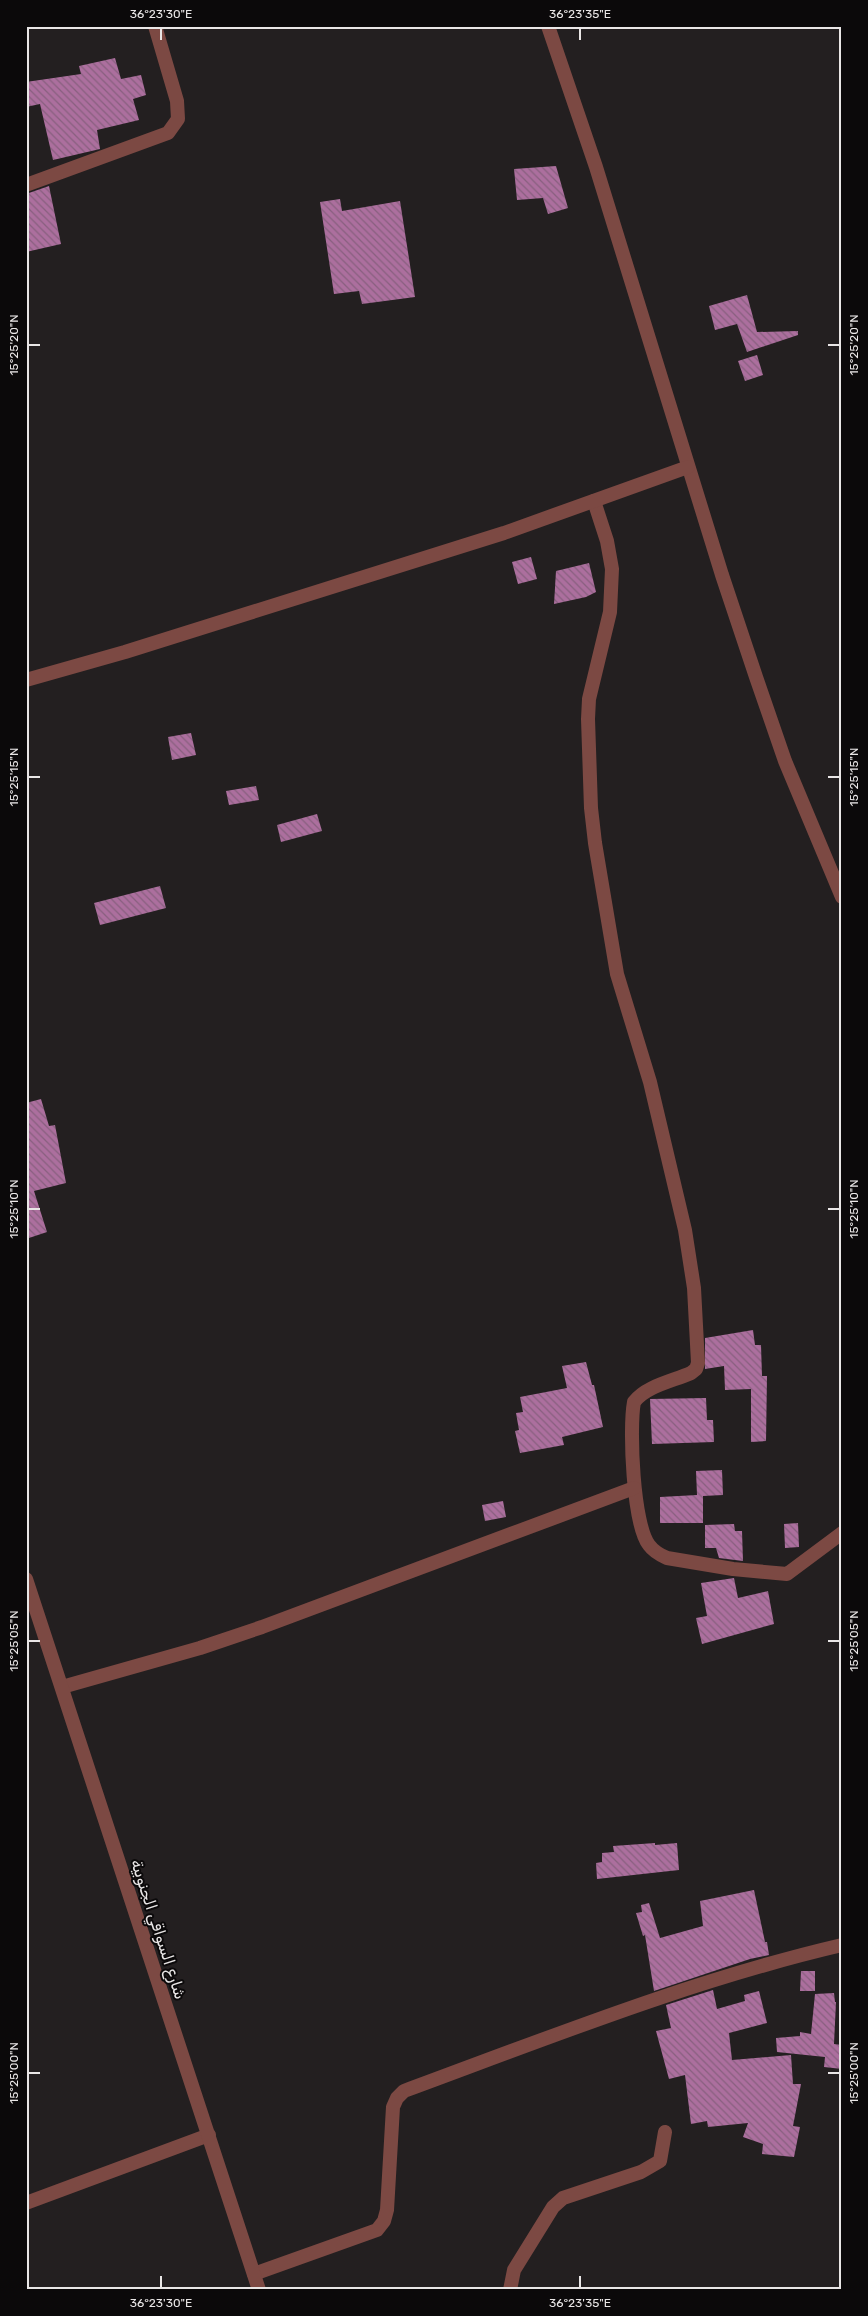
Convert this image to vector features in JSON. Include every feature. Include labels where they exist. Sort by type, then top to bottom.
[{"type":"street","points":[[26,185],[168,133],[178,119],[177,101],[155,26]]},
{"type":"street","points":[[548,26],[596,167],[722,576],[785,761],[840,890]]},
{"type":"street","points":[[26,680],[504,533],[688,467]]},
{"type":"street","points":[[594,502],[607,541],[612,569],[610,612],[589,699],[591,798],[595,843],[617,974],[650,1082],[685,1230],[694,1288],[698,1363],[696,1369],[691,1373],[639,1395],[634,1402],[632,1410],[634,1488],[642,1531],[648,1544],[657,1554],[683,1562],[787,1574],[842,1533]]},
{"type":"street","points":[[62,1687],[200,1648],[262,1627],[634,1488]]},
{"type":"street","name":"شارع السواقي الجنوبية","points":[[26,1579],[259,2290]]},
{"type":"street","points":[[254,2274],[377,2230],[384,2221],[386,2210],[394,2107],[397,2098],[404,2091],[650,2001],[784,1958],[842,1945]]},
{"type":"street","points":[[510,2290],[514,2270],[553,2207],[563,2198],[640,2172],[660,2161],[665,2132]]},
{"type":"street","points":[[26,2203],[209,2135]]},
{"type":"building","points":[[115,58],[121,79],[141,75],[146,95],[133,99],[139,120],[97,130],[100,149],[53,160],[40,104],[26,107],[26,82],[81,74],[79,66]]},
{"type":"building","points":[[556,166],[568,208],[548,214],[543,198],[517,200],[514,169]]},
{"type":"building","points":[[49,186],[61,244],[26,252],[26,194]]},
{"type":"building","points":[[340,199],[342,211],[400,201],[415,297],[362,304],[359,291],[334,294],[320,202]]},
{"type":"building","points":[[747,295],[757,332],[798,331],[798,335],[747,352],[737,324],[715,330],[709,306]]},
{"type":"building","points":[[757,355],[763,375],[745,381],[738,361]]},
{"type":"building","points":[[531,557],[537,579],[518,584],[512,562]]},
{"type":"building","points":[[589,563],[596,592],[586,597],[554,604],[556,571]]},
{"type":"building","points":[[191,733],[196,755],[172,760],[168,737]]},
{"type":"building","points":[[256,786],[259,800],[229,805],[226,791]]},
{"type":"building","points":[[317,814],[322,831],[281,842],[277,825]]},
{"type":"building","points":[[160,886],[166,908],[100,925],[94,903]]},
{"type":"building","points":[[41,1099],[49,1126],[55,1125],[66,1183],[34,1191],[47,1232],[26,1239],[26,1103]]},
{"type":"building","points":[[753,1330],[755,1345],[761,1345],[762,1376],[767,1376],[766,1441],[751,1442],[751,1389],[725,1390],[724,1366],[705,1369],[705,1338]]},
{"type":"building","points":[[586,1362],[592,1385],[594,1385],[603,1427],[562,1437],[564,1445],[520,1453],[515,1431],[519,1430],[516,1413],[523,1412],[520,1397],[567,1388],[562,1366]]},
{"type":"building","points":[[706,1398],[707,1420],[713,1420],[714,1442],[652,1444],[650,1399]]},
{"type":"building","points":[[722,1470],[723,1495],[703,1496],[703,1523],[660,1523],[660,1497],[697,1495],[696,1471]]},
{"type":"building","points":[[503,1501],[506,1517],[485,1521],[482,1505]]},
{"type":"building","points":[[798,1523],[799,1547],[785,1548],[784,1524]]},
{"type":"building","points":[[734,1524],[735,1531],[742,1531],[743,1561],[719,1558],[716,1548],[705,1548],[705,1525]]},
{"type":"building","points":[[734,1578],[738,1598],[768,1591],[774,1624],[702,1644],[696,1618],[707,1616],[701,1583]]},
{"type":"building","points":[[655,1843],[655,1845],[677,1843],[679,1870],[597,1879],[596,1863],[602,1862],[602,1853],[614,1852],[613,1846]]},
{"type":"building","points":[[754,1890],[769,1955],[750,1959],[654,1991],[645,1935],[643,1936],[636,1913],[642,1912],[641,1905],[649,1903],[660,1938],[703,1926],[700,1901]]},
{"type":"building","points":[[801,1971],[815,1971],[815,1991],[800,1991]]},
{"type":"building","points":[[713,1990],[717,2009],[745,2001],[744,1995],[759,1991],[767,2023],[729,2033],[732,2060],[791,2055],[793,2084],[801,2084],[793,2126],[800,2127],[794,2157],[762,2154],[763,2144],[743,2137],[748,2123],[708,2127],[707,2121],[691,2124],[685,2075],[669,2079],[656,2031],[671,2028],[666,2005]]},
{"type":"building","points":[[834,1993],[836,2002],[834,2044],[842,2045],[842,2069],[824,2067],[825,2057],[777,2052],[776,2038],[800,2036],[800,2032],[811,2034],[815,1994]]}]
